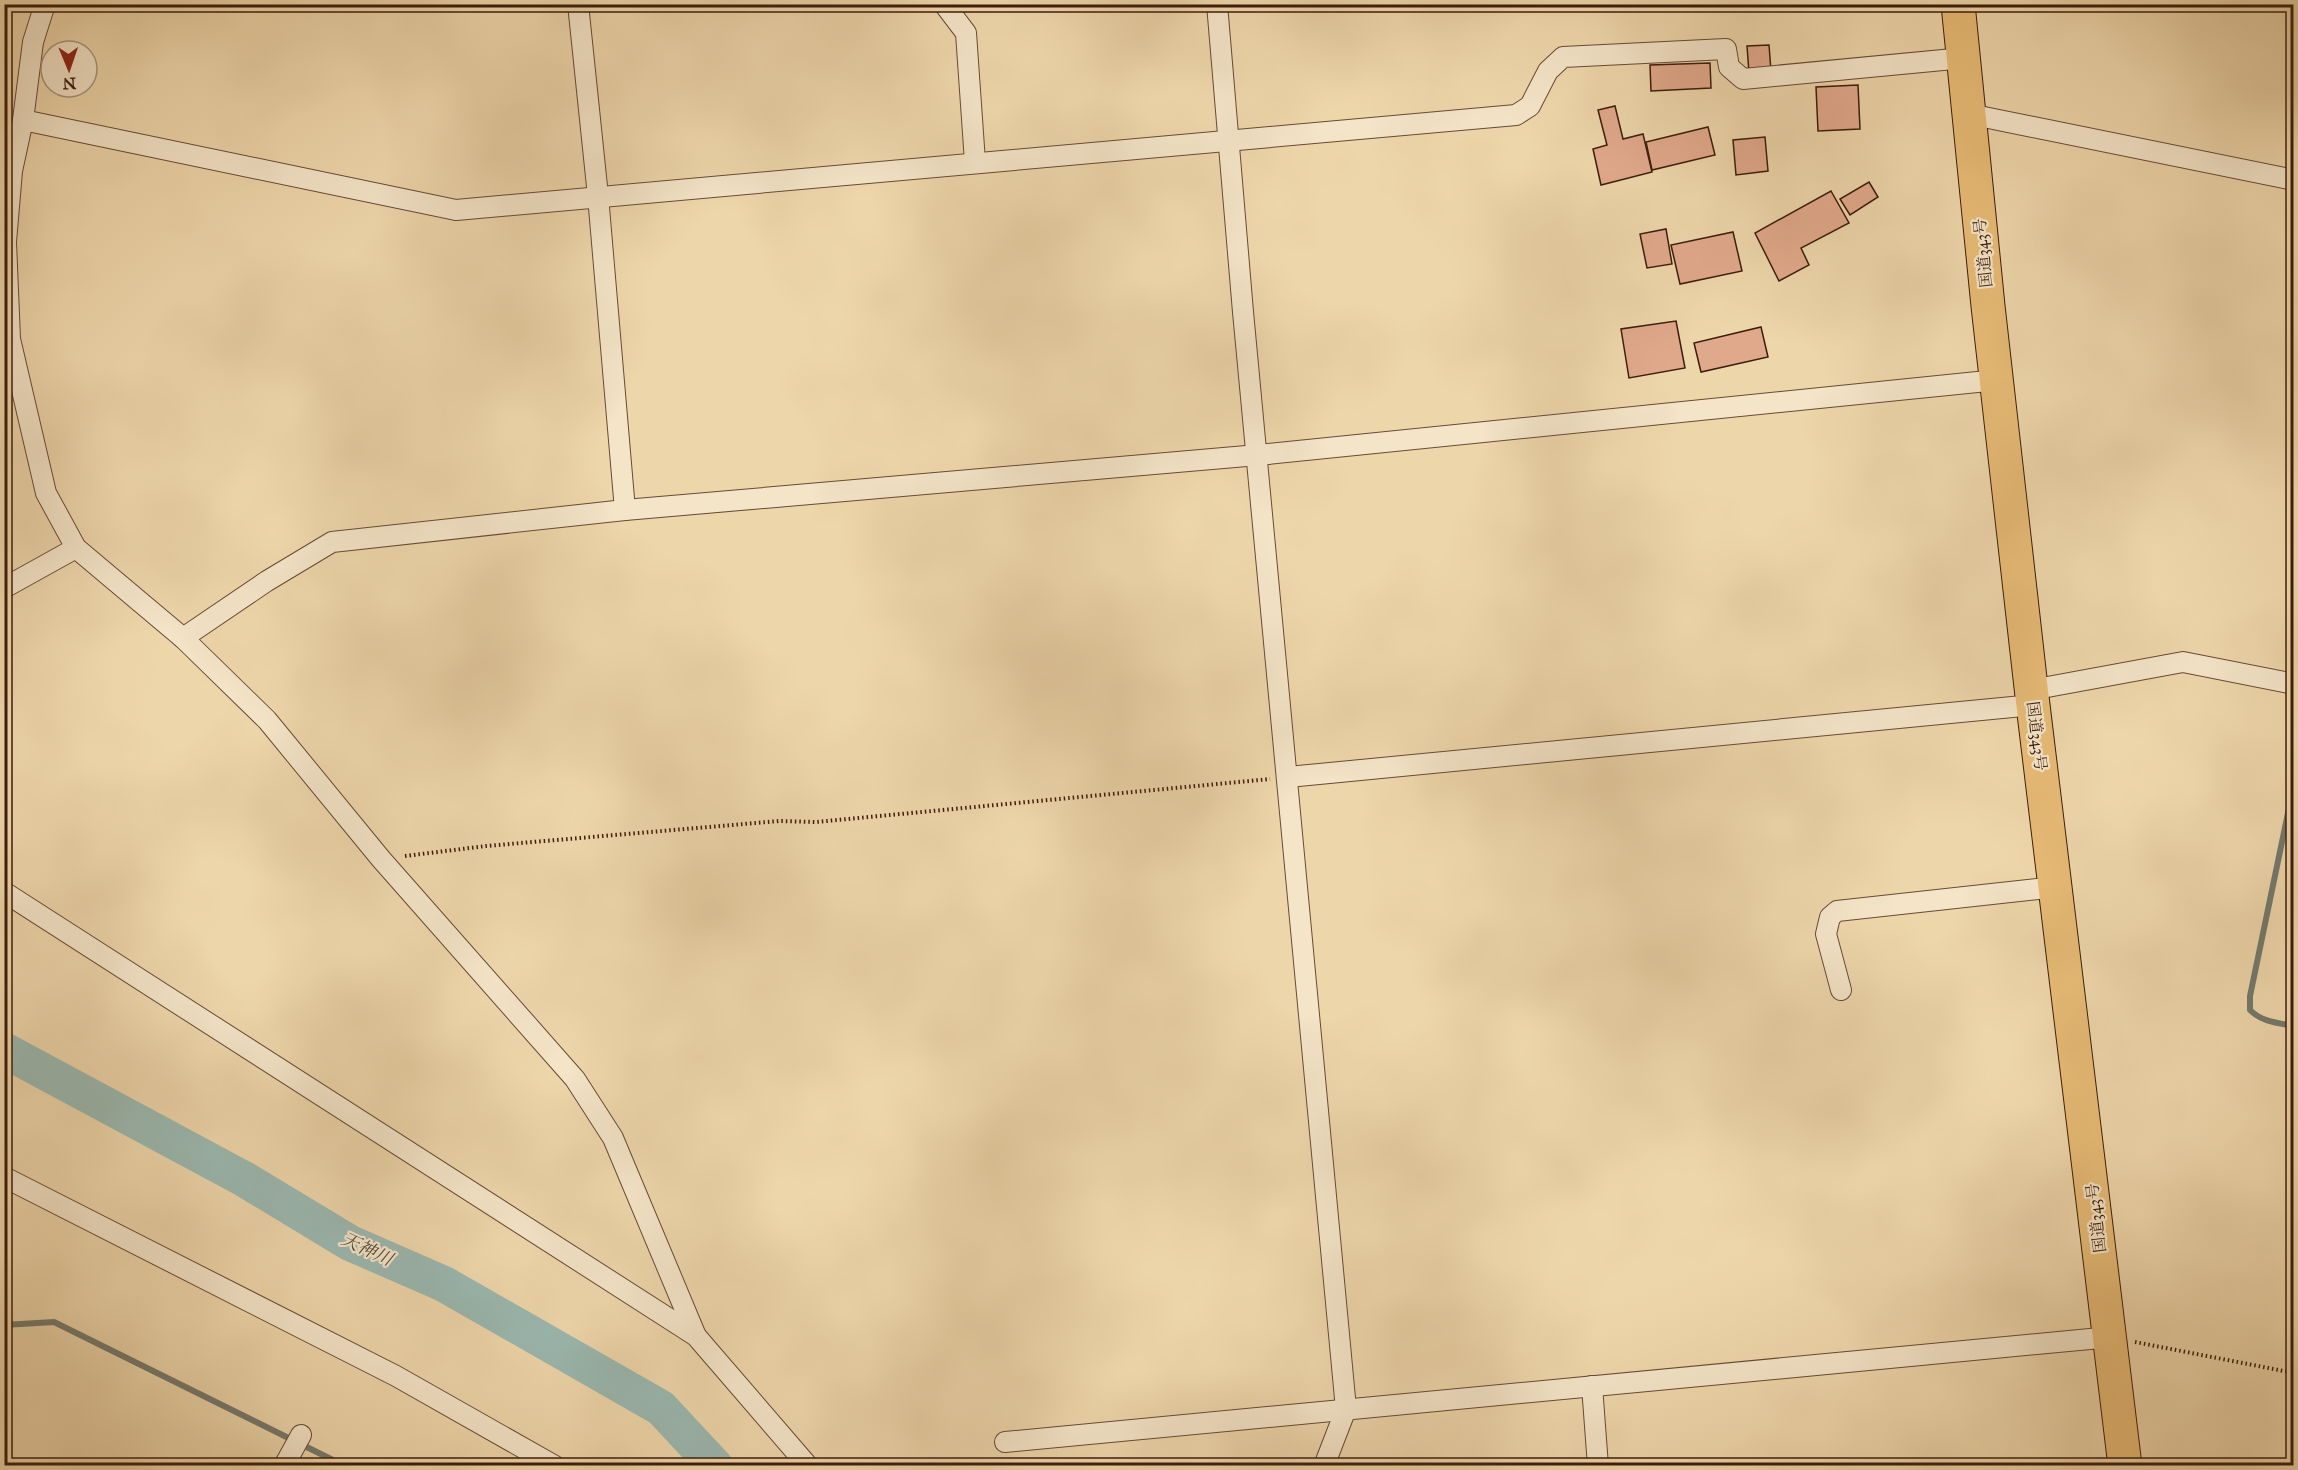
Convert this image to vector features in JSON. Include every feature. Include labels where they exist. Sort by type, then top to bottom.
[{"type":"highway","name":"国道343号","points":[[1958,4],[2032,697],[2125,1466]]},
{"type":"street","points":[[45,4],[33,42],[23,120],[12,171],[6,242],[7,340],[46,493],[76,548],[183,638],[267,720],[381,859],[575,1079],[613,1138],[696,1336]]},
{"type":"street","points":[[578,4],[598,196],[625,510]]},
{"type":"street","points":[[944,4],[966,33],[975,162]]},
{"type":"street","points":[[1217,4],[1243,312],[1346,1408],[1324,1466]]},
{"type":"street","points":[[23,120],[456,210],[1516,115],[1530,106],[1548,71],[1563,57],[1726,48],[1729,67],[1743,79],[1964,58]]},
{"type":"street","points":[[1969,114],[2294,180]]},
{"type":"street","points":[[183,638],[267,581],[332,542],[625,510],[1258,455],[1997,380]]},
{"type":"street","points":[[5,586],[76,548]]},
{"type":"street","points":[[1288,777],[2032,697],[2183,662],[2294,684]]},
{"type":"street","points":[[1841,990],[1826,934],[1830,916],[1837,911],[2056,887]]},
{"type":"street","points":[[4,892],[696,1336],[808,1466]]},
{"type":"street","points":[[4,1177],[396,1376],[555,1466]]},
{"type":"street","points":[[1005,1442],[2111,1337]]},
{"type":"street","points":[[1592,1386],[1598,1466]]},
{"type":"street","points":[[284,1466],[301,1435]]},
{"type":"path","points":[[381,859],[486,846],[779,821],[816,822],[1288,777]]},
{"type":"path","points":[[2111,1337],[2294,1373]]},
{"type":"building","points":[[1769,45],[1771,71],[1749,73],[1747,46]]},
{"type":"building","points":[[1710,63],[1711,88],[1651,91],[1650,65]]},
{"type":"building","points":[[1858,85],[1860,129],[1818,131],[1816,87]]},
{"type":"building","points":[[1615,106],[1623,139],[1643,134],[1652,172],[1601,185],[1593,149],[1607,145],[1598,110]]},
{"type":"building","points":[[1708,127],[1715,155],[1652,170],[1646,142]]},
{"type":"building","points":[[1765,137],[1768,171],[1736,175],[1733,140]]},
{"type":"building","points":[[1869,182],[1878,197],[1850,215],[1840,199]]},
{"type":"building","points":[[1831,191],[1849,223],[1801,248],[1809,265],[1779,281],[1755,233]]},
{"type":"building","points":[[1666,229],[1672,264],[1647,268],[1640,234]]},
{"type":"building","points":[[1733,232],[1742,271],[1680,284],[1671,245]]},
{"type":"building","points":[[1676,321],[1685,368],[1629,378],[1621,329]]},
{"type":"building","points":[[1761,327],[1768,357],[1701,372],[1694,343]]},
{"type":"waterway","points":[[2294,784],[2250,996],[2250,1010],[2255,1014],[2270,1021],[2294,1026]]},
{"type":"waterway","name":"天神川","points":[[4,1050],[244,1179],[350,1243],[444,1284],[661,1408],[715,1466]]},
{"type":"waterway","points":[[4,1325],[54,1322],[345,1466]]}]
